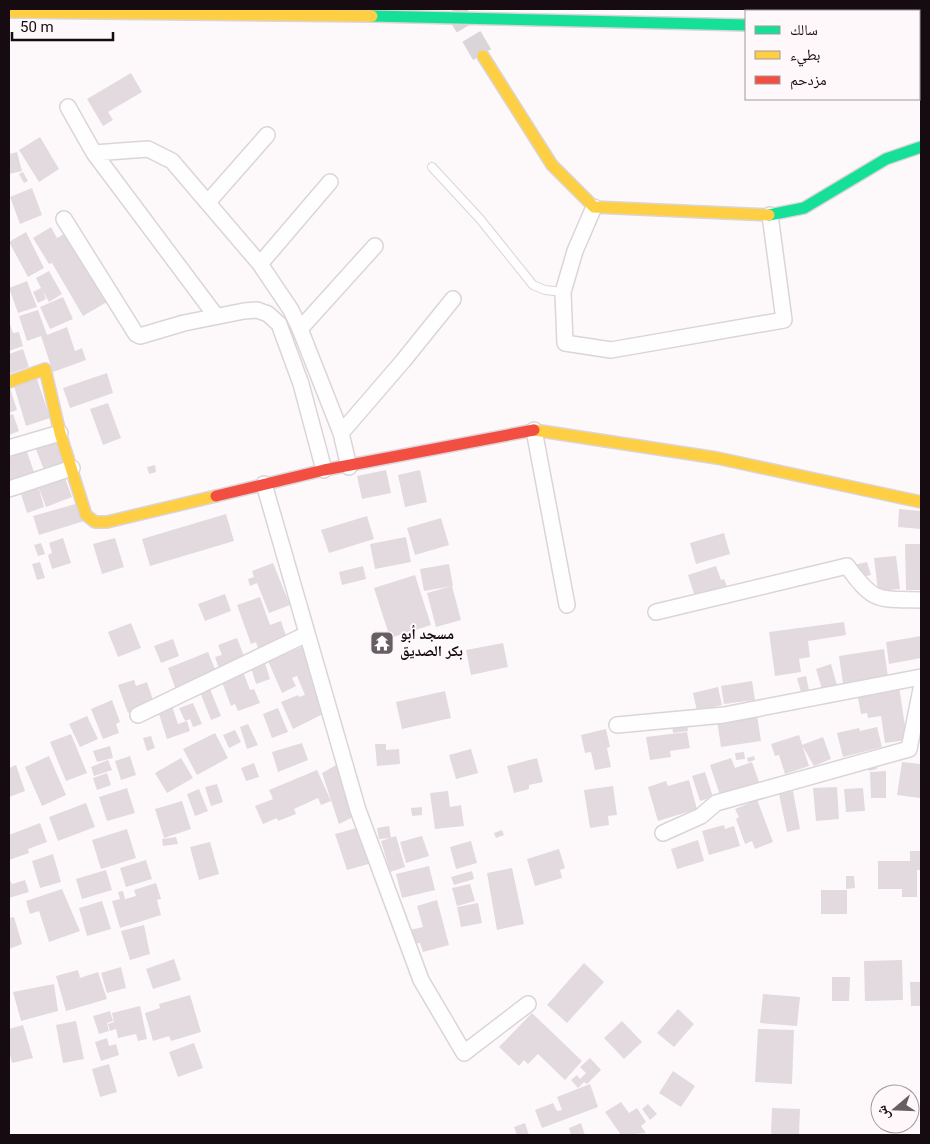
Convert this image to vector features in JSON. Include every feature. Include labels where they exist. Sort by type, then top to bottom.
[{"type":"main road","points":[[9,12],[442,18],[745,25]]},
{"type":"main road","points":[[483,56],[552,165],[594,206],[770,215],[804,208],[886,159],[921,147]]},
{"type":"main road","points":[[9,382],[45,369],[60,433],[86,515],[95,522],[106,522],[324,470],[349,467],[534,430],[717,458],[921,502]]},
{"type":"street","points":[[68,107],[94,153],[216,316]]},
{"type":"street","points":[[208,201],[266,135]]},
{"type":"street","points":[[94,153],[148,149],[172,160],[260,264],[291,310],[300,329],[341,433],[349,467]]},
{"type":"street","points":[[260,264],[330,182]]},
{"type":"street","points":[[594,206],[575,251],[564,292],[564,344],[610,350],[784,320],[770,215]]},
{"type":"street","points":[[64,219],[136,334],[140,336],[216,316],[257,310],[268,314],[279,324],[301,384],[324,470]]},
{"type":"street","points":[[300,329],[375,246]]},
{"type":"street","points":[[341,433],[403,361],[453,298]]},
{"type":"street","points":[[534,430],[567,604]]},
{"type":"street","points":[[9,448],[60,433]]},
{"type":"street","points":[[9,489],[72,468]]},
{"type":"street","points":[[264,484],[358,810],[421,980],[464,1053],[528,1004]]},
{"type":"street","points":[[656,612],[847,566],[862,586],[878,599],[921,600]]},
{"type":"street","points":[[138,715],[307,634]]},
{"type":"street","points":[[617,725],[724,715],[921,677]]},
{"type":"street","points":[[663,833],[701,816],[716,803],[909,749],[921,688]]},
{"type":"lane","points":[[432,167],[480,219],[533,285],[545,290],[564,292]]},
{"type":"building","points":[[131,73],[142,92],[108,112],[113,120],[103,126],[87,99]]},
{"type":"building","points":[[40,137],[59,169],[39,182],[19,150]]},
{"type":"building","points":[[17,152],[22,171],[9,174],[9,154]]},
{"type":"building","points":[[23,172],[28,181],[24,183],[19,174]]},
{"type":"building","points":[[32,188],[42,215],[20,224],[10,197]]},
{"type":"building","points":[[51,227],[57,238],[67,232],[107,302],[83,316],[52,263],[49,264],[33,238]]},
{"type":"building","points":[[26,232],[44,268],[28,277],[9,242]]},
{"type":"building","points":[[49,271],[62,294],[49,302],[43,291],[46,299],[38,303],[33,292],[41,288],[36,278]]},
{"type":"building","points":[[27,281],[37,307],[18,313],[9,288]]},
{"type":"building","points":[[63,297],[73,319],[50,329],[40,307]]},
{"type":"building","points":[[38,310],[47,335],[67,327],[75,351],[82,348],[86,360],[53,372],[41,336],[27,341],[19,316]]},
{"type":"building","points":[[9,321],[13,333],[19,332],[23,346],[9,351]]},
{"type":"building","points":[[23,349],[29,367],[9,374],[9,354]]},
{"type":"building","points":[[107,373],[113,393],[70,408],[63,388]]},
{"type":"building","points":[[37,379],[50,418],[26,426],[14,386]]},
{"type":"building","points":[[9,385],[17,410],[9,413]]},
{"type":"building","points":[[108,403],[121,438],[103,445],[90,409]]},
{"type":"building","points":[[13,414],[19,431],[9,435],[9,415]]},
{"type":"building","points":[[58,438],[66,461],[44,470],[35,447]]},
{"type":"building","points":[[26,449],[35,475],[9,484],[9,455]]},
{"type":"building","points":[[155,465],[156,472],[149,474],[147,467]]},
{"type":"building","points":[[386,470],[391,493],[362,499],[357,476]]},
{"type":"building","points":[[420,470],[427,502],[405,507],[398,475]]},
{"type":"building","points":[[65,478],[72,497],[46,507],[39,488]]},
{"type":"building","points":[[38,485],[44,507],[27,513],[20,491]]},
{"type":"building","points":[[79,503],[84,521],[39,535],[33,516]]},
{"type":"building","points":[[899,509],[921,511],[921,529],[898,527]]},
{"type":"building","points":[[226,514],[234,541],[150,566],[142,539]]},
{"type":"building","points":[[367,516],[374,539],[329,553],[321,530]]},
{"type":"building","points":[[441,518],[449,545],[415,555],[407,528]]},
{"type":"building","points":[[724,533],[730,554],[696,564],[690,543]]},
{"type":"building","points":[[406,537],[411,562],[375,569],[370,544]]},
{"type":"building","points":[[63,538],[71,563],[52,569],[48,555],[52,553],[49,543]]},
{"type":"building","points":[[115,538],[124,567],[102,574],[93,544]]},
{"type":"building","points":[[41,543],[45,554],[38,556],[34,545]]},
{"type":"building","points":[[905,544],[921,544],[921,590],[906,590]]},
{"type":"building","points":[[896,556],[900,589],[878,591],[874,558]]},
{"type":"building","points":[[40,562],[45,578],[37,580],[32,564]]},
{"type":"building","points":[[867,562],[871,575],[858,578],[854,565]]},
{"type":"building","points":[[273,563],[290,605],[269,613],[257,583],[250,586],[248,579],[254,577],[252,571]]},
{"type":"building","points":[[449,564],[453,586],[424,591],[420,569]]},
{"type":"building","points":[[363,566],[366,579],[342,585],[339,572]]},
{"type":"building","points":[[716,566],[721,580],[724,579],[728,589],[696,600],[688,575]]},
{"type":"building","points":[[415,575],[431,625],[390,638],[374,588]]},
{"type":"building","points":[[452,586],[461,620],[436,627],[427,593]]},
{"type":"building","points":[[225,594],[231,611],[205,621],[198,604]]},
{"type":"building","points":[[260,597],[270,625],[281,621],[287,639],[258,649],[256,642],[251,644],[237,605]]},
{"type":"building","points":[[844,622],[846,635],[808,641],[810,657],[799,659],[801,672],[775,676],[769,632]]},
{"type":"building","points":[[131,623],[141,648],[118,657],[108,632]]},
{"type":"building","points":[[921,636],[921,658],[889,664],[886,642]]},
{"type":"building","points":[[237,638],[245,659],[219,669],[215,657],[222,655],[218,645]]},
{"type":"building","points":[[173,639],[179,656],[161,663],[154,646]]},
{"type":"building","points":[[503,643],[508,667],[471,675],[466,650]]},
{"type":"building","points":[[304,646],[325,713],[293,729],[281,702],[298,695],[299,697],[305,695],[297,676],[292,678],[296,686],[282,693],[268,661]]},
{"type":"building","points":[[884,649],[888,677],[843,684],[839,656]]},
{"type":"building","points":[[208,652],[217,674],[176,690],[168,668]]},
{"type":"building","points":[[264,660],[270,679],[256,684],[250,664]]},
{"type":"building","points":[[831,664],[837,685],[822,689],[816,669]]},
{"type":"building","points":[[242,669],[250,690],[254,689],[260,703],[238,711],[235,704],[231,706],[220,677]]},
{"type":"building","points":[[806,676],[809,690],[801,692],[797,678]]},
{"type":"building","points":[[134,680],[136,686],[147,682],[154,703],[128,713],[118,685]]},
{"type":"building","points":[[752,681],[755,700],[724,704],[721,686]]},
{"type":"building","points":[[899,686],[907,740],[885,743],[881,716],[868,718],[867,713],[861,714],[857,692]]},
{"type":"building","points":[[718,687],[722,705],[697,711],[693,693]]},
{"type":"building","points":[[210,689],[221,716],[211,720],[200,692]]},
{"type":"building","points":[[445,691],[451,718],[402,729],[396,702]]},
{"type":"building","points":[[112,700],[120,722],[116,724],[119,733],[103,739],[91,709]]},
{"type":"building","points":[[193,703],[202,724],[193,727],[190,719],[185,721],[179,708]]},
{"type":"building","points":[[172,706],[178,724],[187,721],[190,731],[167,739],[158,711]]},
{"type":"building","points":[[278,708],[288,732],[272,738],[263,714]]},
{"type":"building","points":[[757,715],[761,741],[721,747],[717,720]]},
{"type":"building","points":[[87,716],[98,739],[80,747],[69,724]]},
{"type":"building","points":[[687,722],[688,731],[673,733],[672,724]]},
{"type":"building","points":[[248,724],[258,745],[247,749],[240,727]]},
{"type":"building","points":[[877,727],[882,747],[843,757],[837,733],[859,728],[860,731]]},
{"type":"building","points":[[606,729],[610,747],[607,748],[611,767],[595,770],[591,752],[585,753],[581,735]]},
{"type":"building","points":[[235,730],[241,742],[229,748],[223,735]]},
{"type":"building","points":[[687,732],[690,748],[670,751],[671,757],[650,760],[646,737]]},
{"type":"building","points":[[215,733],[228,758],[197,775],[183,749]]},
{"type":"building","points":[[71,734],[87,773],[66,781],[50,742]]},
{"type":"building","points":[[799,735],[809,766],[785,774],[779,755],[775,756],[771,744]]},
{"type":"building","points":[[151,736],[155,748],[147,751],[143,738]]},
{"type":"building","points":[[823,737],[831,759],[814,766],[802,745]]},
{"type":"building","points":[[302,743],[308,760],[278,772],[272,752]]},
{"type":"building","points":[[375,744],[386,744],[386,750],[399,749],[400,764],[377,766]]},
{"type":"building","points":[[110,746],[113,758],[97,762],[93,751]]},
{"type":"building","points":[[471,749],[478,773],[456,779],[449,755]]},
{"type":"building","points":[[744,752],[745,759],[736,760],[735,753]]},
{"type":"building","points":[[49,756],[66,795],[42,806],[25,767]]},
{"type":"building","points":[[130,756],[136,775],[121,780],[115,761]]},
{"type":"building","points":[[754,756],[755,760],[748,762],[747,758]]},
{"type":"building","points":[[181,758],[193,778],[167,793],[155,773]]},
{"type":"building","points":[[537,758],[543,782],[529,785],[529,789],[514,793],[507,766]]},
{"type":"building","points":[[731,758],[735,768],[752,762],[759,782],[720,795],[710,765]]},
{"type":"building","points":[[108,760],[112,770],[94,776],[91,767]]},
{"type":"building","points":[[876,762],[877,769],[869,771],[867,764]]},
{"type":"building","points":[[902,762],[921,764],[920,798],[897,795]]},
{"type":"building","points":[[254,763],[259,777],[246,781],[241,768]]},
{"type":"building","points":[[338,764],[355,816],[339,824],[322,773]]},
{"type":"building","points":[[16,765],[25,791],[9,797],[9,768]]},
{"type":"building","points":[[317,770],[331,801],[321,805],[318,798],[294,809],[296,814],[278,821],[277,818],[263,824],[255,806],[273,799],[269,790]]},
{"type":"building","points":[[886,771],[886,798],[871,798],[870,772]]},
{"type":"building","points":[[705,772],[713,797],[700,801],[692,776]]},
{"type":"building","points":[[107,773],[111,785],[97,790],[93,778]]},
{"type":"building","points":[[689,780],[697,809],[658,821],[648,787],[666,781],[668,786]]},
{"type":"building","points":[[217,784],[223,802],[211,806],[205,787]]},
{"type":"building","points":[[613,786],[617,815],[608,816],[609,825],[590,828],[584,790]]},
{"type":"building","points":[[837,787],[839,819],[816,821],[813,788]]},
{"type":"building","points":[[127,788],[135,813],[107,821],[99,797]]},
{"type":"building","points":[[863,788],[865,811],[846,812],[844,789]]},
{"type":"building","points":[[199,789],[208,811],[195,816],[187,794]]},
{"type":"building","points":[[448,791],[450,807],[461,805],[464,826],[435,829],[430,793]]},
{"type":"building","points":[[793,791],[800,829],[787,832],[779,794]]},
{"type":"building","points":[[755,794],[773,842],[755,849],[752,841],[745,844],[736,819],[739,817],[735,809],[752,802],[750,796]]},
{"type":"building","points":[[182,801],[191,829],[164,838],[155,809]]},
{"type":"building","points":[[86,803],[95,827],[58,841],[49,817]]},
{"type":"building","points":[[422,807],[422,815],[412,816],[411,808]]},
{"type":"building","points":[[40,823],[47,842],[28,849],[29,853],[9,860],[9,835]]},
{"type":"building","points":[[724,825],[725,829],[734,826],[740,846],[709,855],[702,831]]},
{"type":"building","points":[[389,826],[391,838],[379,839],[377,828]]},
{"type":"building","points":[[360,827],[372,863],[347,870],[335,834]]},
{"type":"building","points":[[127,829],[136,858],[101,869],[92,840]]},
{"type":"building","points":[[502,830],[504,835],[496,838],[494,833]]},
{"type":"building","points":[[396,836],[405,867],[390,872],[381,841]]},
{"type":"building","points":[[422,836],[429,856],[406,863],[400,842]]},
{"type":"building","points":[[176,837],[178,844],[163,846],[162,839]]},
{"type":"building","points":[[698,840],[704,861],[677,869],[671,849]]},
{"type":"building","points":[[471,841],[477,863],[456,869],[450,847]]},
{"type":"building","points":[[210,842],[219,874],[199,880],[190,847]]},
{"type":"building","points":[[559,849],[565,868],[560,870],[562,878],[535,886],[527,859]]},
{"type":"building","points":[[910,851],[921,851],[921,870],[917,870],[917,897],[902,897],[902,889],[878,889],[878,861],[910,861]]},
{"type":"building","points":[[53,854],[61,882],[40,888],[32,861]]},
{"type":"building","points":[[146,860],[152,879],[126,887],[120,868]]},
{"type":"building","points":[[429,866],[435,890],[402,898],[396,874]]},
{"type":"building","points":[[512,868],[524,924],[497,930],[487,873]]},
{"type":"building","points":[[106,870],[112,890],[82,899],[76,879]]},
{"type":"building","points":[[472,871],[474,879],[454,885],[451,877]]},
{"type":"building","points":[[846,876],[854,876],[855,888],[846,889]]},
{"type":"building","points":[[9,878],[12,884],[25,880],[29,892],[9,898]]},
{"type":"building","points":[[156,883],[161,899],[157,900],[161,915],[120,928],[112,901],[120,899],[118,892],[123,891],[125,899],[136,896],[134,890]]},
{"type":"building","points":[[470,884],[475,901],[457,906],[452,888]]},
{"type":"building","points":[[62,889],[80,931],[49,942],[39,911],[30,914],[26,901]]},
{"type":"building","points":[[821,890],[847,890],[847,914],[821,914]]},
{"type":"building","points":[[437,900],[449,945],[423,952],[420,943],[414,944],[410,930],[423,927],[417,906]]},
{"type":"building","points":[[102,901],[111,929],[87,936],[79,908]]},
{"type":"building","points":[[478,903],[482,923],[461,927],[457,907]]},
{"type":"building","points":[[14,917],[22,944],[9,949],[9,918]]},
{"type":"building","points":[[144,925],[150,954],[130,960],[121,931]]},
{"type":"building","points":[[174,959],[181,980],[153,989],[146,969]]},
{"type":"building","points":[[902,960],[903,1000],[865,1001],[864,961]]},
{"type":"building","points":[[584,963],[604,982],[567,1023],[547,1005]]},
{"type":"building","points":[[121,967],[126,988],[107,993],[101,973]]},
{"type":"building","points":[[78,970],[80,978],[98,972],[107,999],[66,1011],[56,976]]},
{"type":"building","points":[[832,977],[850,977],[849,1001],[832,1001]]},
{"type":"building","points":[[910,982],[921,982],[921,1006],[911,1006]]},
{"type":"building","points":[[54,984],[58,1011],[21,1021],[13,992]]},
{"type":"building","points":[[763,994],[800,997],[797,1026],[760,1023]]},
{"type":"building","points":[[190,995],[201,1032],[171,1041],[169,1036],[153,1041],[145,1013],[160,1008],[159,1004]]},
{"type":"building","points":[[140,1006],[147,1039],[138,1041],[136,1034],[118,1038],[116,1029],[110,1031],[108,1024],[114,1022],[112,1013]]},
{"type":"building","points":[[678,1009],[694,1024],[674,1047],[657,1033]]},
{"type":"building","points":[[110,1011],[113,1021],[107,1023],[109,1031],[99,1034],[93,1016]]},
{"type":"building","points":[[532,1013],[582,1061],[565,1080],[538,1054],[528,1064],[524,1060],[519,1066],[499,1047]]},
{"type":"building","points":[[76,1021],[84,1059],[63,1063],[56,1025]]},
{"type":"building","points":[[622,1021],[642,1042],[624,1059],[604,1038]]},
{"type":"building","points":[[23,1025],[33,1058],[12,1063],[9,1051],[9,1029]]},
{"type":"building","points":[[758,1029],[794,1030],[792,1084],[755,1082]]},
{"type":"building","points":[[107,1038],[109,1046],[116,1044],[119,1055],[101,1061],[95,1042]]},
{"type":"building","points":[[194,1043],[203,1068],[178,1077],[169,1052]]},
{"type":"building","points":[[590,1058],[601,1070],[587,1084],[584,1082],[578,1088],[571,1080],[577,1075],[580,1079],[586,1073],[580,1067]]},
{"type":"building","points":[[109,1064],[117,1092],[100,1097],[92,1069]]},
{"type":"building","points":[[673,1071],[695,1086],[681,1107],[659,1093]]},
{"type":"building","points":[[590,1084],[598,1107],[542,1128],[535,1110],[553,1103],[557,1111],[562,1110],[557,1097]]},
{"type":"building","points":[[621,1102],[629,1113],[637,1108],[646,1122],[641,1126],[646,1133],[621,1135],[605,1112]]},
{"type":"building","points":[[648,1104],[657,1114],[650,1120],[642,1109]]},
{"type":"building","points":[[772,1108],[800,1109],[799,1135],[771,1134]]},
{"type":"building","points":[[525,1123],[529,1135],[517,1135],[514,1127]]},
{"type":"building","points":[[581,1123],[585,1135],[571,1135],[569,1128]]},
{"type":"tunnel","points":[[455,9],[483,56]]},
{"type":"traffic: fast","points":[[372,16],[745,25]]},
{"type":"traffic: fast","points":[[769,215],[804,208],[886,159],[921,147]]},
{"type":"traffic: slow","points":[[9,12],[372,16]]},
{"type":"traffic: slow","points":[[483,56],[552,165],[594,207],[769,215]]},
{"type":"traffic: slow","points":[[9,382],[45,369],[60,433],[86,515],[95,522],[107,522],[216,496]]},
{"type":"traffic: slow","points":[[534,430],[717,458],[921,502]]},
{"type":"traffic: jam","points":[[216,496],[324,470],[534,430]]},
{"type":"place","name":"مسجد أبو بكر الصديق","points":[[382,643]]}]
